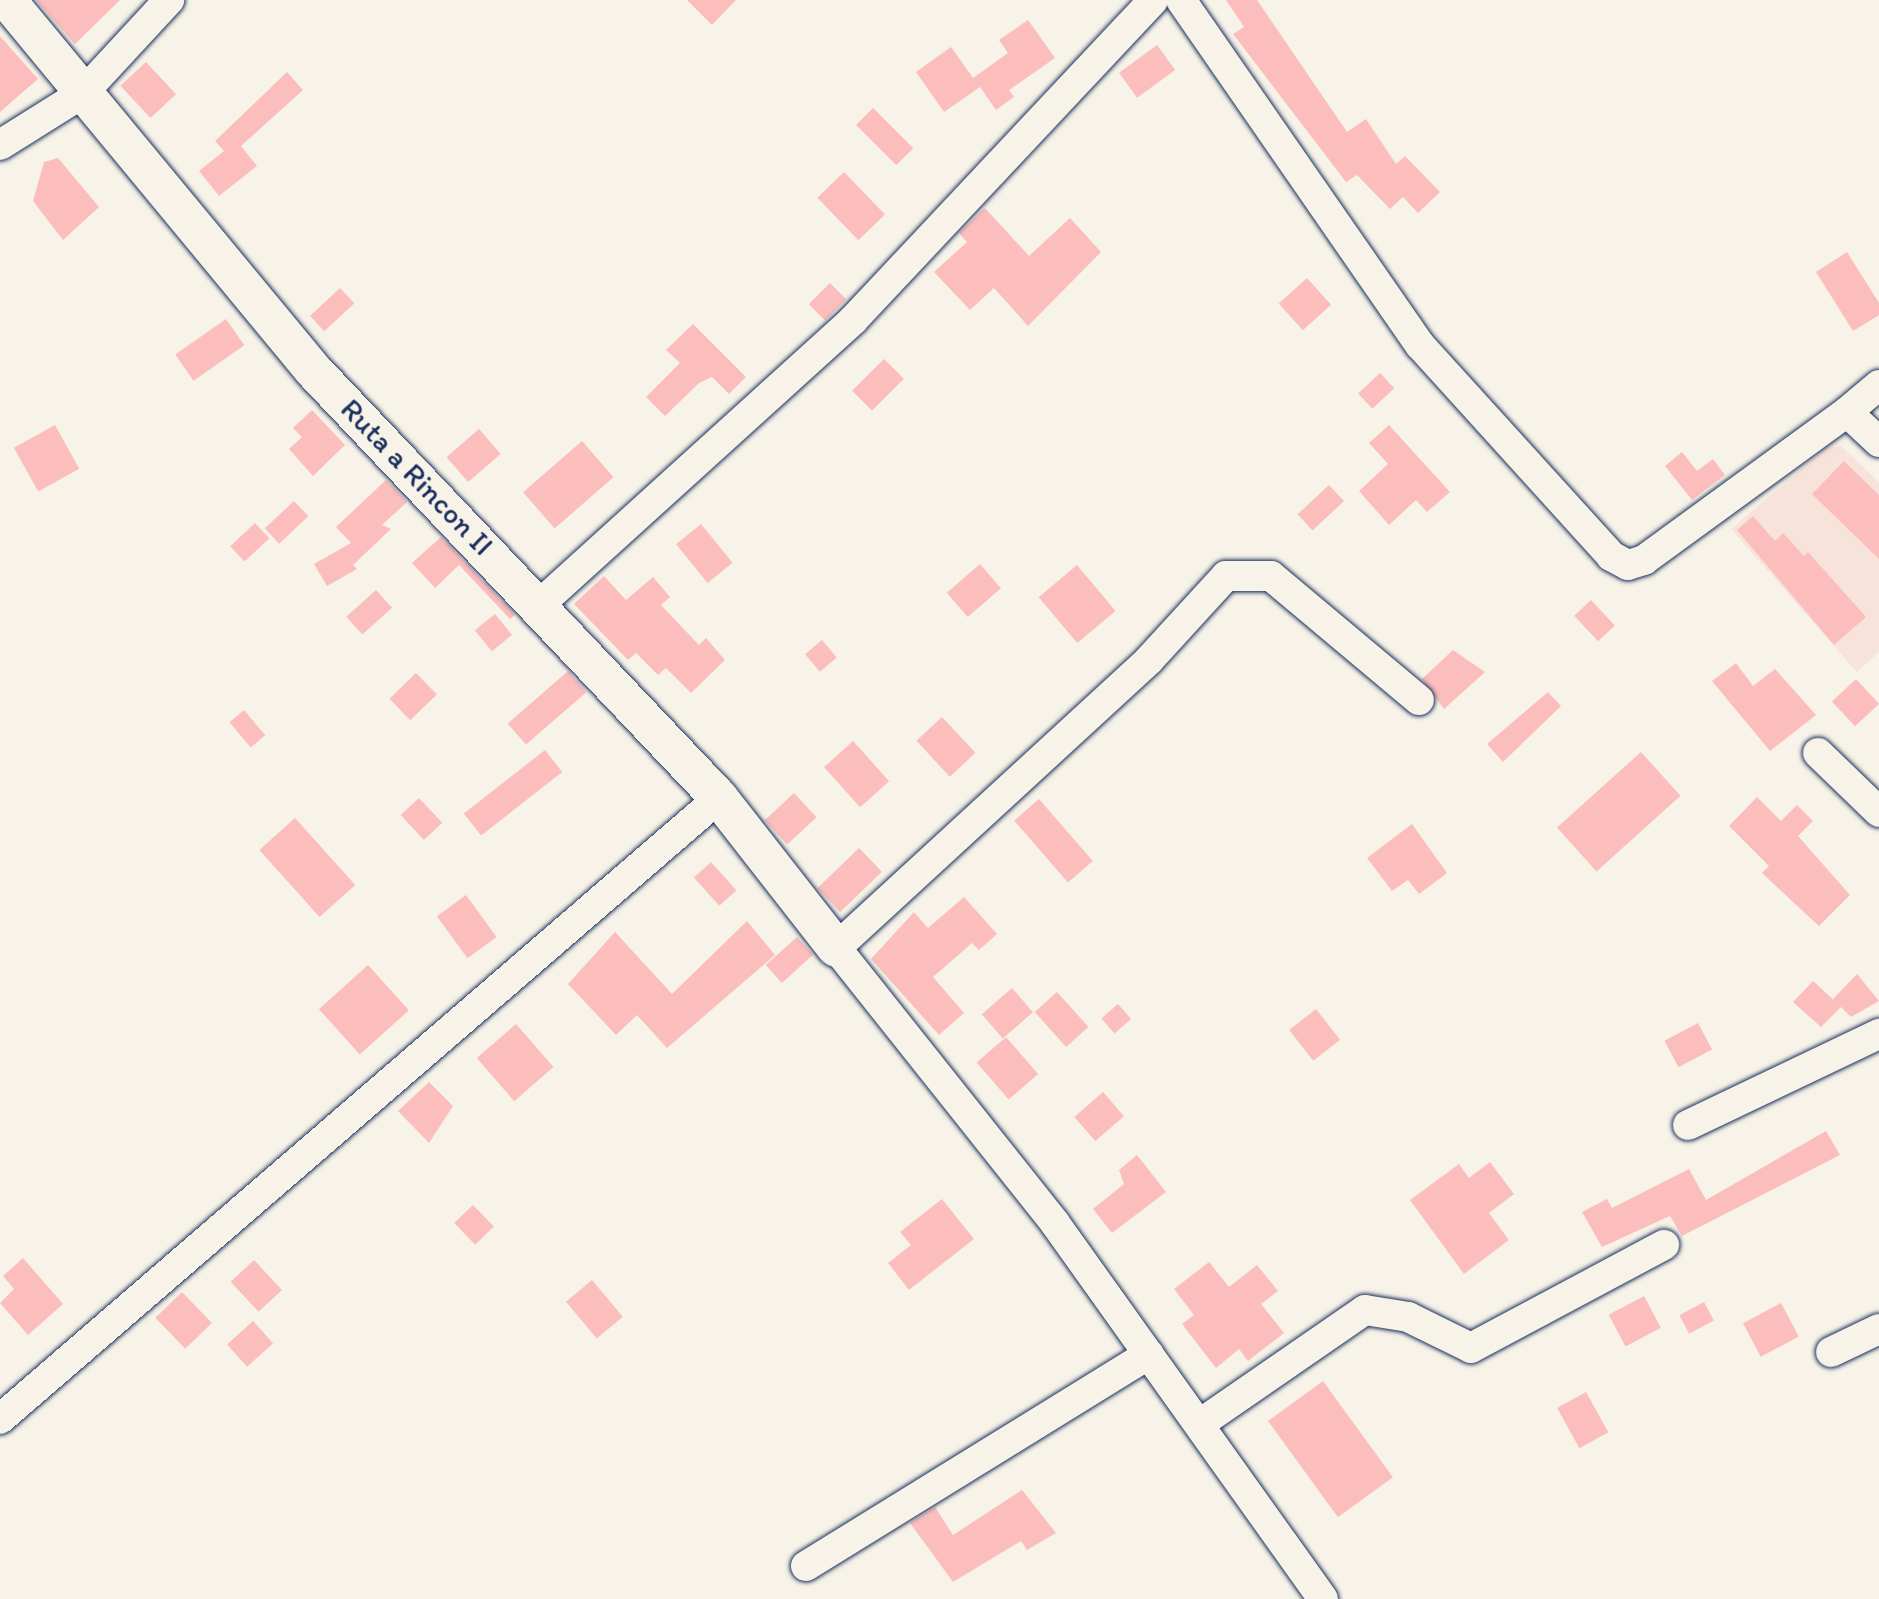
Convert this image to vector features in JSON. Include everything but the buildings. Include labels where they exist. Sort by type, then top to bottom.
[{"type":"street","name":"Ruta a Rincon II","points":[[7,0],[313,370],[540,604],[719,798],[836,948]]},
{"type":"street","points":[[0,145],[83,93],[169,0]]},
{"type":"street","points":[[540,604],[853,320],[1153,0]]},
{"type":"street","points":[[1181,0],[1420,345],[1611,556],[1628,565],[1644,560],[1847,412],[1879,385]]},
{"type":"street","points":[[1847,412],[1879,442]]},
{"type":"street","points":[[1323,1599],[1201,1423],[1055,1223],[836,948],[1149,660],[1226,576],[1271,576],[1419,700]]},
{"type":"street","points":[[1818,753],[1879,812]]},
{"type":"street","points":[[0,1419],[719,798]]},
{"type":"street","points":[[1688,1125],[1879,1034]]},
{"type":"street","points":[[1201,1423],[1365,1310],[1408,1317],[1471,1348],[1664,1245]]},
{"type":"street","points":[[1831,1352],[1879,1329]]},
{"type":"street","points":[[806,1566],[1149,1354]]},
{"type":"shaded area","points":[[1841,446],[1879,482],[1879,652],[1857,672],[1731,529],[1826,448]]}]
